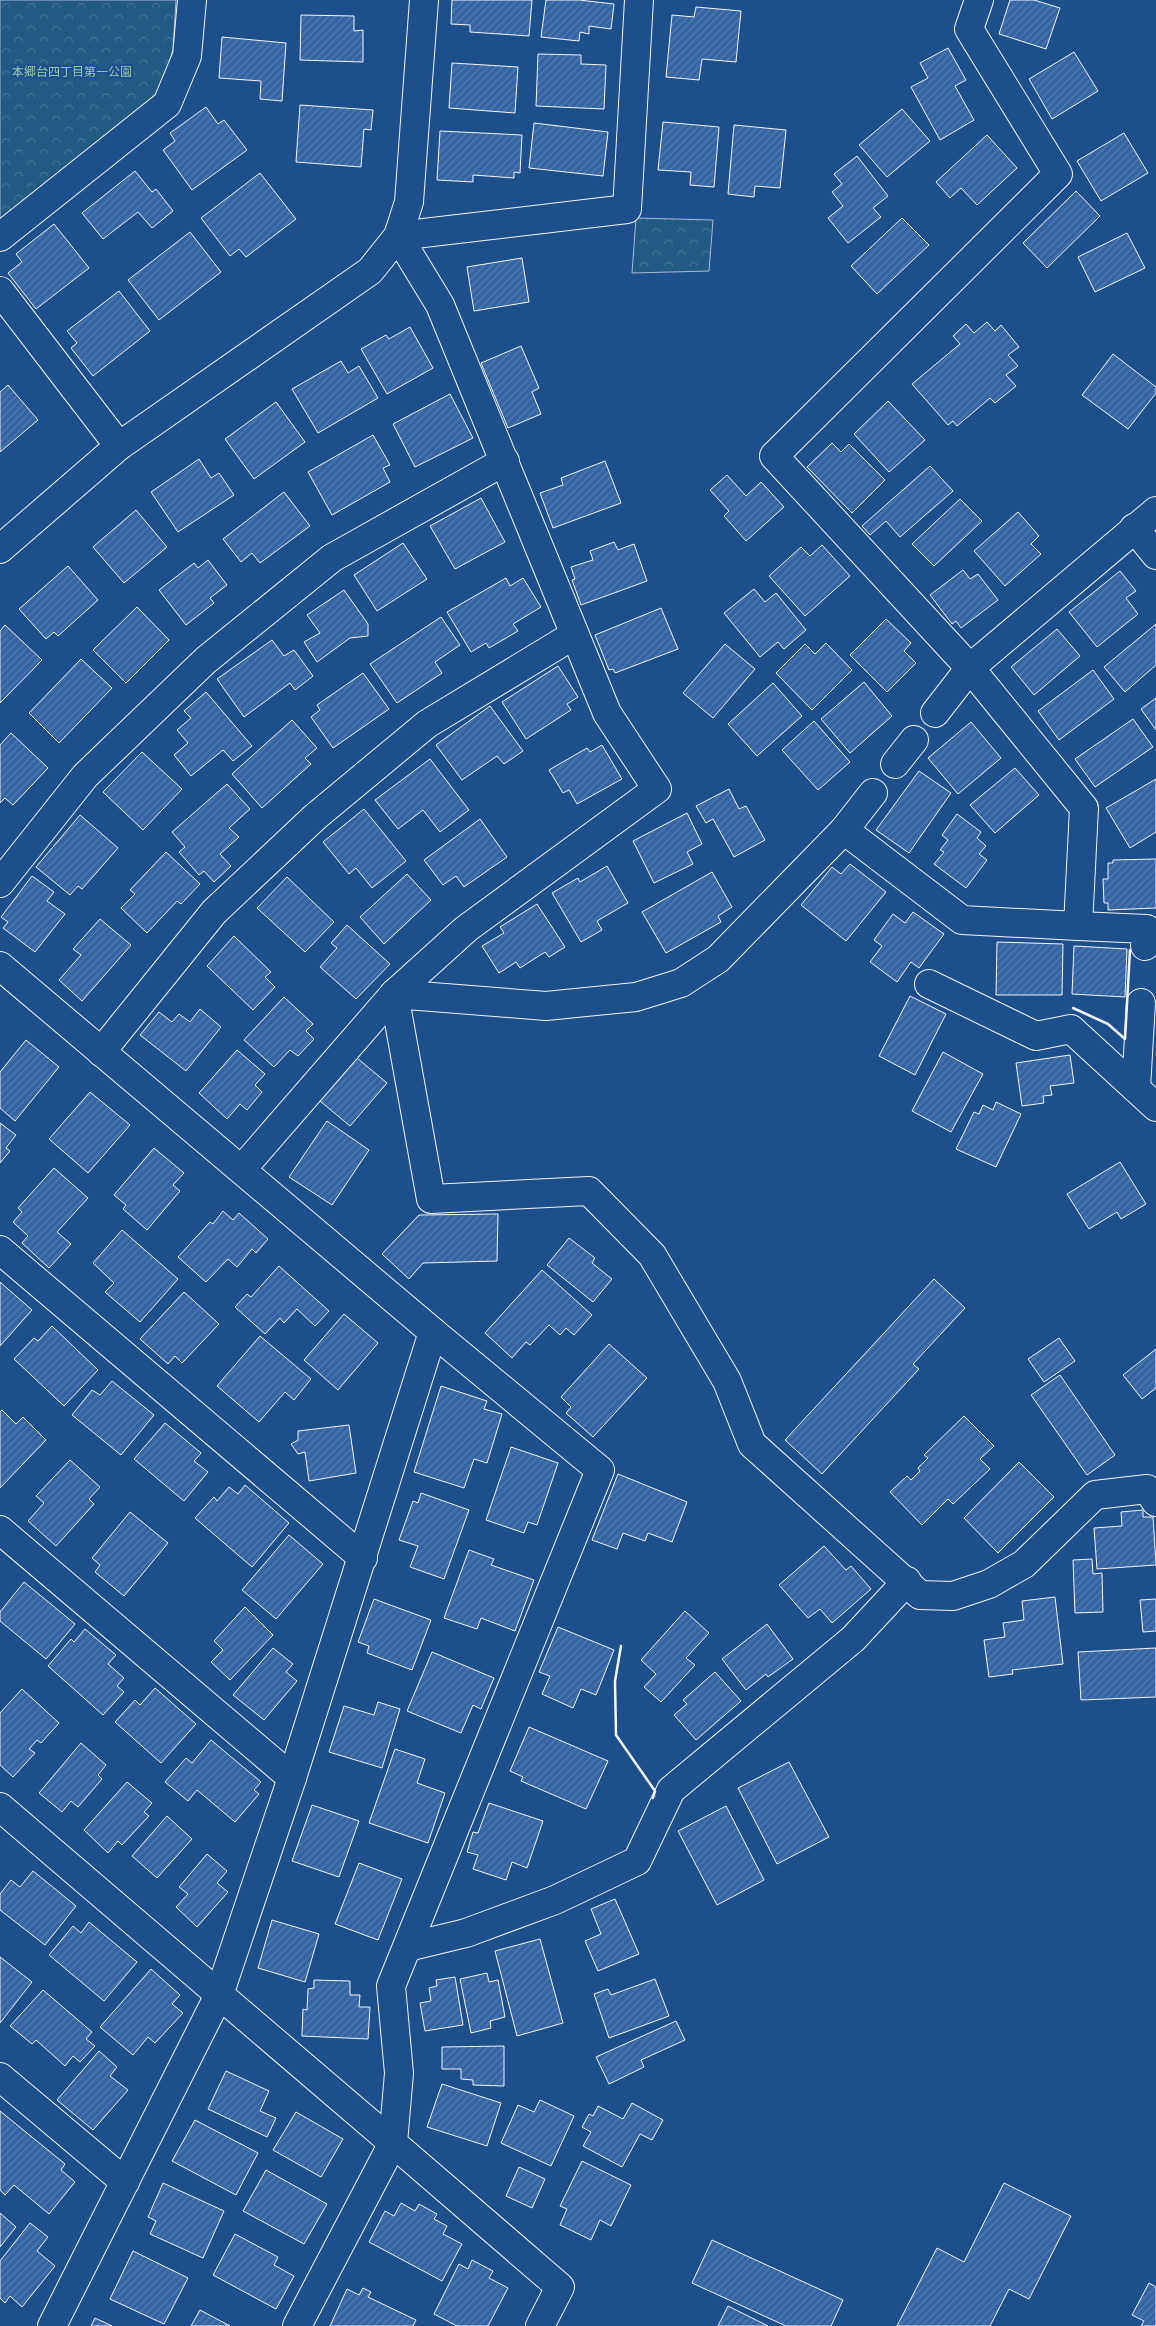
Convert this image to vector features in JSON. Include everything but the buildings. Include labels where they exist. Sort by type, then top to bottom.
[{"type":"street","points":[[0,238],[167,104],[187,56],[192,0]]},
{"type":"street","points":[[0,549],[119,446],[370,271],[398,236],[409,202],[424,0]]},
{"type":"street","points":[[398,236],[627,209],[639,0]]},
{"type":"street","points":[[979,0],[969,29],[1058,174],[774,456],[970,668],[1084,808],[1078,926]]},
{"type":"street","points":[[242,1169],[394,994],[466,929],[657,789],[607,713],[440,305],[398,236]]},
{"type":"street","points":[[0,291],[119,446]]},
{"type":"street","points":[[0,883],[85,776],[206,660],[332,558],[505,460]]},
{"type":"street","points":[[935,713],[970,668],[1156,511]]},
{"type":"street","points":[[1134,528],[1156,555]]},
{"type":"street","points":[[101,1052],[214,912],[315,817],[428,724],[574,635]]},
{"type":"street","points":[[896,764],[914,740]]},
{"type":"street","points":[[394,994],[546,1006],[636,997],[681,983],[718,959],[844,830],[873,793]]},
{"type":"street","points":[[844,830],[962,920],[1146,929],[1146,946]]},
{"type":"street","points":[[0,966],[433,1332],[600,1470],[391,1986],[398,2073],[393,2144],[297,2326]]},
{"type":"street","points":[[929,984],[1036,1036],[1072,1029],[1156,1107]]},
{"type":"street","points":[[394,994],[431,1199],[589,1191],[652,1255],[727,1381],[752,1444],[907,1581],[920,1595],[953,1596],[989,1584],[1024,1564],[1095,1495],[1146,1490],[1156,1502]]},
{"type":"street","points":[[1136,1088],[1141,1004]]},
{"type":"street","points":[[0,1250],[363,1558]]},
{"type":"street","points":[[52,2326],[218,1995],[292,1778],[433,1332]]},
{"type":"street","points":[[0,1530],[292,1778]]},
{"type":"street","points":[[408,1947],[466,1933],[555,1900],[637,1861],[671,1790],[853,1639],[907,1581]]},
{"type":"street","points":[[0,1807],[560,2287],[540,2326]]},
{"type":"street","points":[[0,2077],[124,2182]]},
{"type":"green space","name":"本郷台四丁目第一公園","points":[[0,0],[176,0],[173,49],[162,90],[0,224]]},
{"type":"green space","points":[[636,218],[713,220],[709,271],[632,273]]},
{"type":"wall","points":[[1073,1008],[1108,1024],[1125,1039],[1130,950]]},
{"type":"wall","points":[[621,1646],[615,1681],[616,1735],[655,1791],[653,1798]]}]
